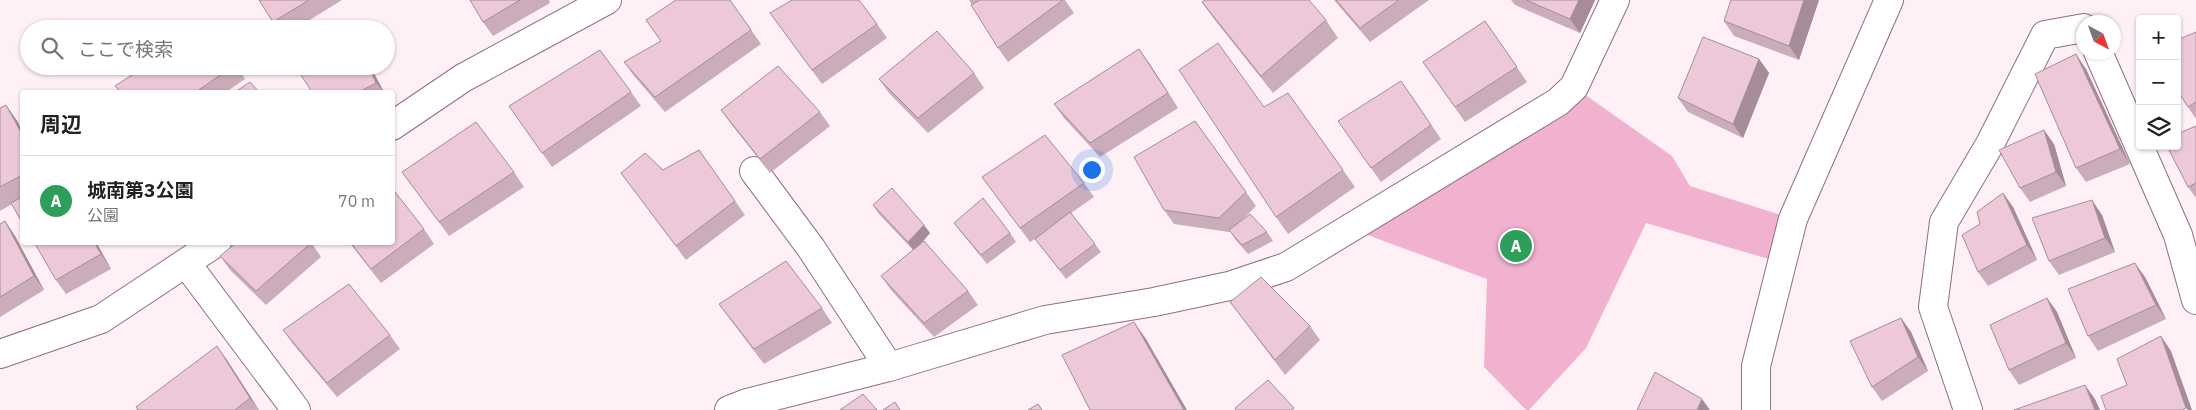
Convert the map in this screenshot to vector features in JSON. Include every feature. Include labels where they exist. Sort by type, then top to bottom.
[{"type":"street","points":[[395,124],[464,78],[607,0]]},
{"type":"street","points":[[743,408],[1045,320],[1154,302],[1229,286],[1286,267],[1558,102],[1574,87],[1615,0]]},
{"type":"street","points":[[1756,410],[1756,366],[1793,219],[1889,0]]},
{"type":"street","points":[[1968,410],[1933,307],[1944,222],[1990,144],[2045,35],[2076,29]]},
{"type":"street","points":[[2101,60],[2178,235],[2196,300]]},
{"type":"street","points":[[754,171],[811,248],[889,367]]},
{"type":"street","points":[[0,354],[101,319],[213,245]]},
{"type":"street","points":[[186,263],[296,410]]},
{"type":"shaded area","points":[[1574,87],[1672,156],[1690,186],[1793,219],[1782,263],[1646,223],[1586,348],[1529,410],[1526,410],[1484,367],[1487,279],[1351,229]]},
{"type":"building","points":[[259,0],[309,0],[276,20],[272,20]]},
{"type":"building","points":[[470,0],[520,0],[483,22]]},
{"type":"building","points":[[676,0],[730,0],[751,30],[655,97],[624,62],[661,41],[646,20]]},
{"type":"building","points":[[792,0],[859,0],[877,24],[812,70],[770,13]]},
{"type":"building","points":[[980,0],[1063,0],[998,48],[971,5]]},
{"type":"building","points":[[1205,0],[1309,0],[1326,20],[1261,76],[1202,2]]},
{"type":"building","points":[[1336,0],[1399,0],[1360,28]]},
{"type":"building","points":[[1526,0],[1579,0],[1570,19]]},
{"type":"building","points":[[1731,0],[1804,0],[1789,46],[1724,21]]},
{"type":"building","points":[[1485,21],[1517,67],[1455,107],[1423,62]]},
{"type":"building","points":[[937,31],[974,73],[918,118],[879,79]]},
{"type":"building","points":[[2196,32],[2196,102],[2188,107],[2181,96],[2181,38]]},
{"type":"building","points":[[1703,37],[1759,59],[1733,124],[1678,98]]},
{"type":"building","points":[[1218,43],[1264,107],[1288,93],[1343,170],[1276,217],[1179,70]]},
{"type":"building","points":[[1139,49],[1168,93],[1090,143],[1054,104]]},
{"type":"building","points":[[600,50],[631,92],[542,153],[509,106]]},
{"type":"building","points":[[2076,54],[2076,60],[2079,60],[2120,149],[2076,168],[2035,74]]},
{"type":"building","points":[[778,66],[820,112],[760,159],[721,110]]},
{"type":"building","points":[[132,75],[220,75],[199,90],[119,90],[115,86]]},
{"type":"building","points":[[301,75],[372,75],[376,83],[363,90],[311,90]]},
{"type":"building","points":[[1401,81],[1431,125],[1371,168],[1338,121]]},
{"type":"building","points":[[250,82],[257,90],[238,90]]},
{"type":"building","points":[[6,105],[20,130],[20,176],[0,187],[0,108]]},
{"type":"building","points":[[1195,121],[1246,192],[1219,218],[1164,210],[1134,157]]},
{"type":"building","points":[[476,122],[514,172],[439,222],[402,172]]},
{"type":"building","points":[[2196,126],[2196,183],[2188,187],[2169,150],[2181,150],[2181,132]]},
{"type":"building","points":[[2044,130],[2056,172],[2020,188],[1999,150]]},
{"type":"building","points":[[1045,135],[1084,183],[1020,228],[982,177]]},
{"type":"building","points":[[699,150],[735,201],[676,246],[621,173],[645,153],[663,170]]},
{"type":"building","points":[[892,188],[924,225],[908,242],[873,205]]},
{"type":"building","points":[[395,192],[424,229],[371,269],[352,245],[395,245]]},
{"type":"building","points":[[2003,193],[2027,245],[1978,272],[1962,235],[1980,224],[1977,212]]},
{"type":"building","points":[[20,198],[20,219],[11,203]]},
{"type":"building","points":[[983,198],[1010,233],[981,255],[954,223]]},
{"type":"building","points":[[2092,200],[2105,238],[2049,261],[2032,218]]},
{"type":"building","points":[[1070,212],[1095,244],[1060,270],[1035,239]]},
{"type":"building","points":[[1250,214],[1267,232],[1242,245],[1229,230]]},
{"type":"building","points":[[5,221],[34,276],[0,297],[0,224]]},
{"type":"building","points":[[924,241],[968,291],[924,323],[881,276]]},
{"type":"building","points":[[36,245],[96,245],[101,254],[56,280]]},
{"type":"building","points":[[233,245],[309,245],[256,291],[220,256]]},
{"type":"building","points":[[786,261],[822,308],[754,349],[719,304]]},
{"type":"building","points":[[2135,263],[2156,305],[2088,336],[2068,289]]},
{"type":"building","points":[[1261,277],[1310,326],[1275,360],[1230,302]]},
{"type":"building","points":[[349,284],[390,335],[327,383],[283,330]]},
{"type":"building","points":[[2047,298],[2066,343],[2009,370],[1990,325]]},
{"type":"building","points":[[1901,318],[1918,357],[1872,387],[1850,341]]},
{"type":"building","points":[[1134,322],[1184,410],[1090,410],[1062,355]]},
{"type":"building","points":[[2161,336],[2186,408],[2183,410],[2106,410],[2101,396],[2127,385],[2117,359]]},
{"type":"building","points":[[217,346],[250,398],[235,410],[138,410],[136,407]]},
{"type":"building","points":[[1655,372],[1702,399],[1697,410],[1637,410]]},
{"type":"building","points":[[1268,380],[1294,408],[1292,410],[1236,410],[1235,408]]},
{"type":"building","points":[[2085,385],[2095,410],[2014,410]]},
{"type":"building","points":[[863,394],[877,410],[840,410]]},
{"type":"building","points":[[895,402],[900,410],[883,410]]},
{"type":"building","points":[[1038,404],[1042,410],[1028,410]]},
{"type":"place","name":"城南第3公園","points":[[1516,246]]}]
